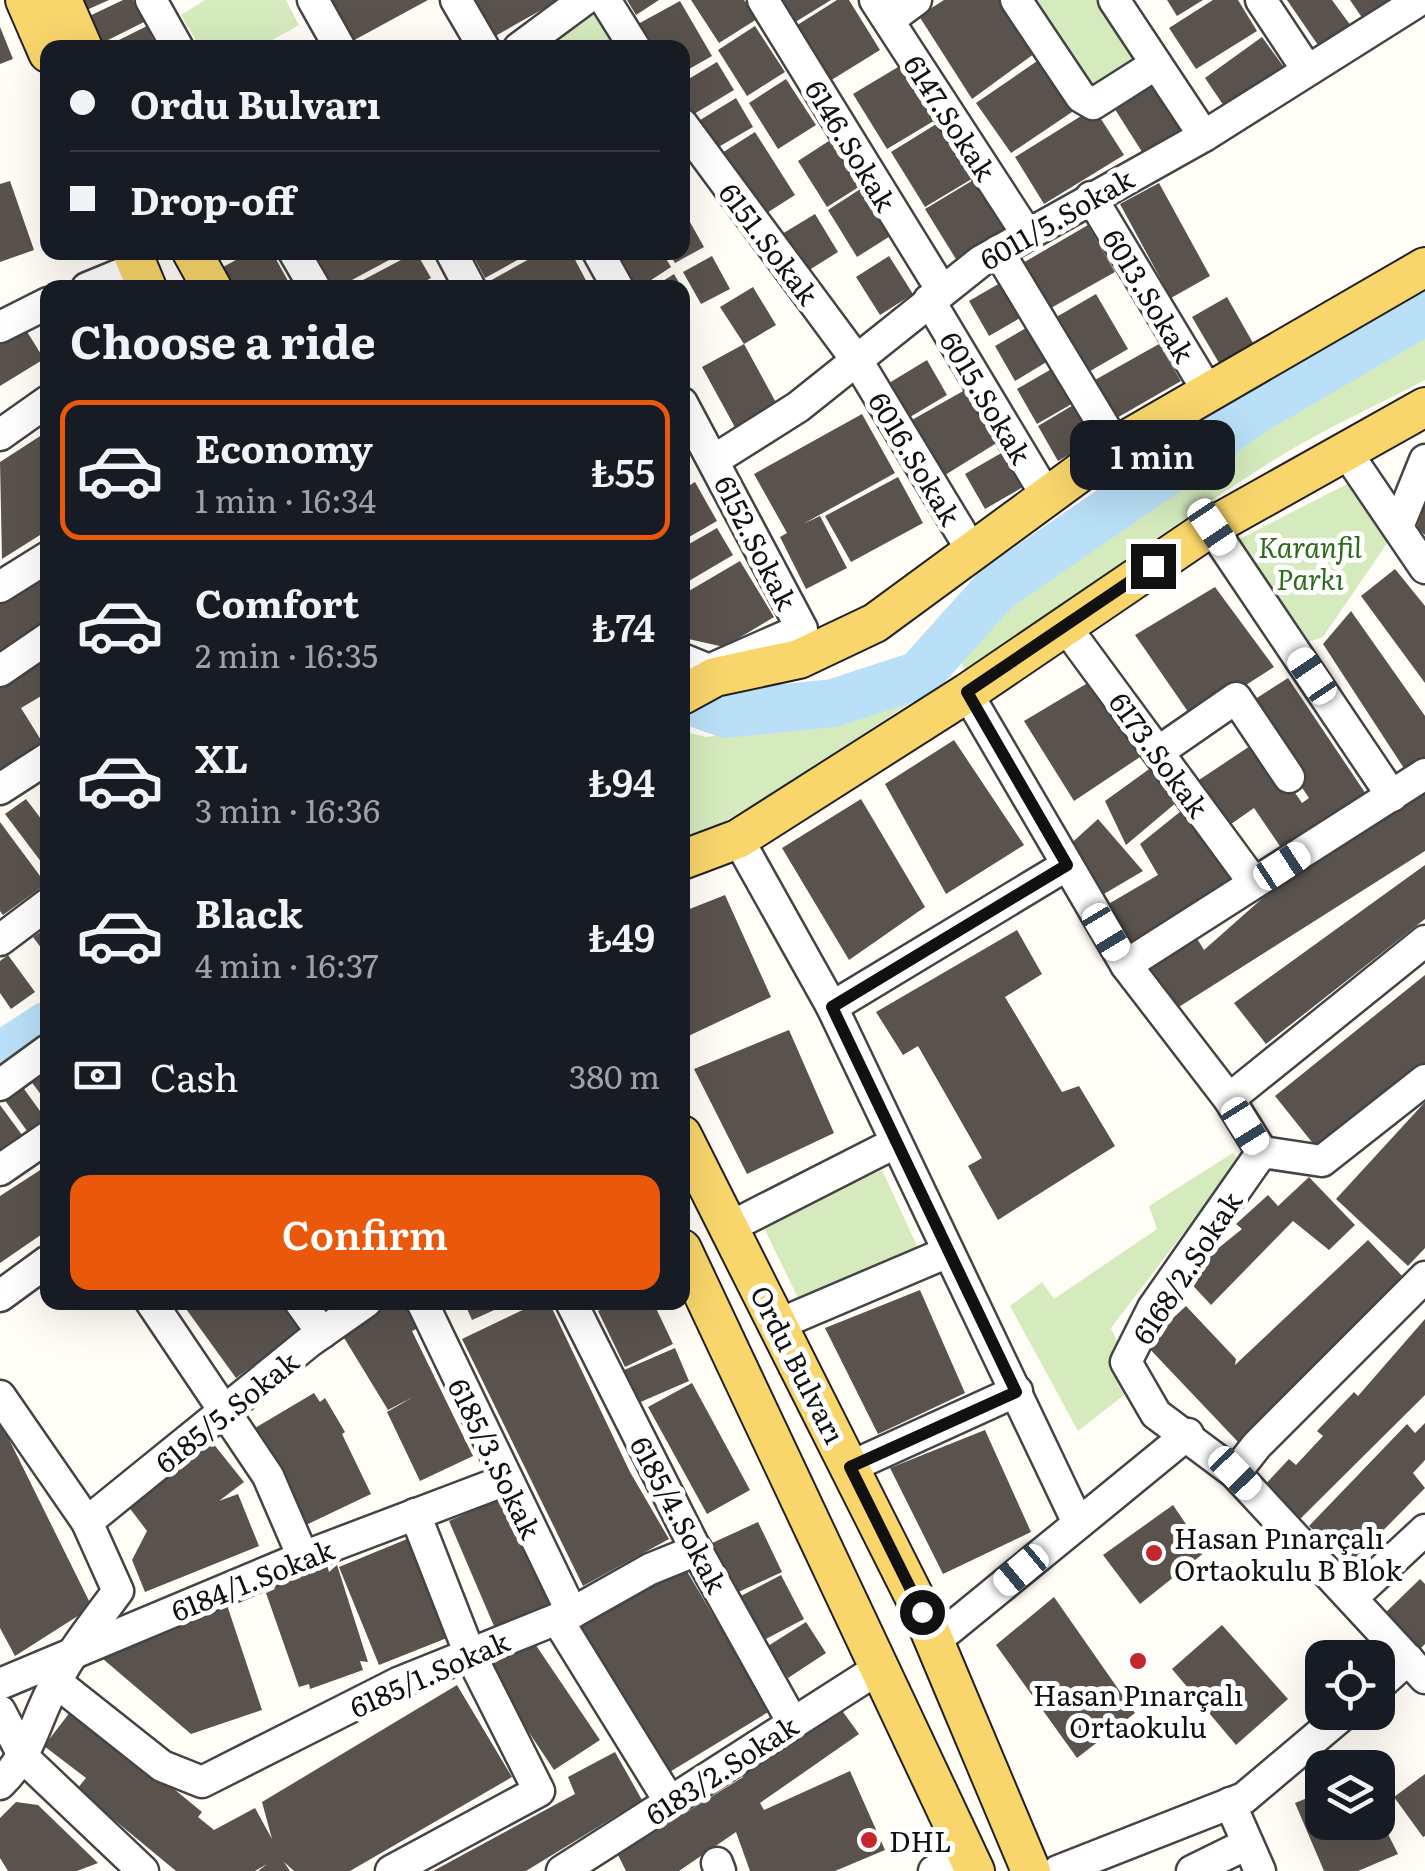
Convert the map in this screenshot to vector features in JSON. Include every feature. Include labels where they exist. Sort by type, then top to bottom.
[{"type":"main road","points":[[25,0],[42,40]]},
{"type":"main road","points":[[62,0],[80,40]]},
{"type":"main road","points":[[693,677],[800,659],[841,643],[974,554],[1046,494],[1116,446],[1425,268]]},
{"type":"main road","points":[[690,857],[738,839],[967,692],[1212,527],[1425,407]]},
{"type":"main road","name":"Ordu Bulvarı","points":[[690,1150],[935,1641],[1031,1871]]},
{"type":"main road","name":"Ordu Bulvarı","points":[[690,1265],[972,1863]]},
{"type":"street","points":[[151,0],[174,40]]},
{"type":"street","points":[[313,0],[336,40]]},
{"type":"street","points":[[456,0],[479,40]]},
{"type":"street","points":[[530,40],[584,0]]},
{"type":"street","points":[[605,0],[630,40]]},
{"type":"street","name":"6146.Sokak","points":[[764,0],[935,295]]},
{"type":"street","points":[[882,10],[916,0]]},
{"type":"street","points":[[1016,0],[1082,97],[1093,104],[1156,64]]},
{"type":"street","points":[[1114,0],[1204,136]]},
{"type":"street","points":[[1261,0],[1306,68]]},
{"type":"street","name":"6011/5.Sokak","points":[[714,460],[798,407],[858,362],[935,295],[998,250],[1204,136],[1306,68],[1418,7]]},
{"type":"street","name":"6147.Sokak","points":[[882,10],[1027,234]]},
{"type":"street","name":"6151.Sokak","points":[[690,135],[858,362]]},
{"type":"street","name":"6013.Sokak","points":[[1091,197],[1208,393]]},
{"type":"street","points":[[998,250],[1116,446]]},
{"type":"street","points":[[109,280],[139,269]]},
{"type":"street","name":"6015.Sokak","points":[[935,295],[1046,494]]},
{"type":"street","points":[[0,327],[40,307]]},
{"type":"street","name":"6016.Sokak","points":[[858,362],[974,554]]},
{"type":"street","points":[[0,435],[40,407]]},
{"type":"street","name":"6152.Sokak","points":[[690,417],[802,628],[693,677]]},
{"type":"street","points":[[1347,453],[1425,568]]},
{"type":"street","points":[[1398,527],[1425,460]]},
{"type":"street","points":[[1212,527],[1392,796]]},
{"type":"street","points":[[0,587],[40,562]]},
{"type":"street","name":"6173.Sokak","points":[[1065,626],[1254,883]]},
{"type":"street","points":[[0,671],[40,644]]},
{"type":"street","points":[[967,692],[1126,965],[1229,1099],[1262,1152],[1322,1161],[1425,1080]]},
{"type":"street","points":[[1158,752],[1236,698],[1288,777]]},
{"type":"street","points":[[0,789],[40,763]]},
{"type":"street","points":[[1126,965],[1425,774]]},
{"type":"street","points":[[738,839],[832,1007],[1078,1522]]},
{"type":"street","points":[[832,1007],[1067,865]]},
{"type":"street","points":[[2,935],[40,909]]},
{"type":"street","points":[[1229,1099],[1425,942]]},
{"type":"street","points":[[0,1085],[40,1056]]},
{"type":"street","points":[[0,1170],[40,1143]]},
{"type":"street","points":[[730,1227],[895,1143]]},
{"type":"street","name":"6168/2.Sokak","points":[[1188,1434],[1156,1414],[1126,1362],[1154,1308],[1262,1152]]},
{"type":"street","points":[[779,1324],[948,1252]]},
{"type":"street","points":[[0,1296],[40,1266]]},
{"type":"street","points":[[1235,1473],[1257,1445],[1425,1277]]},
{"type":"street","points":[[156,1310],[268,1476],[303,1556]]},
{"type":"street","points":[[306,1310],[322,1333]]},
{"type":"street","name":"6185/5.Sokak","points":[[87,1522],[355,1310]]},
{"type":"street","name":"6185/3.Sokak","points":[[426,1310],[506,1480],[564,1616],[670,1802]]},
{"type":"street","name":"6185/4.Sokak","points":[[576,1310],[697,1550],[793,1723]]},
{"type":"street","points":[[850,1467],[1016,1392]]},
{"type":"street","points":[[0,1396],[87,1522],[118,1591],[71,1654],[40,1710],[25,1759],[0,1784]]},
{"type":"street","points":[[935,1641],[1188,1434],[1235,1473],[1417,1669]]},
{"type":"street","name":"6184/1.Sokak","points":[[0,1684],[303,1556],[506,1480]]},
{"type":"street","points":[[391,1871],[539,1791],[469,1652],[415,1514]]},
{"type":"street","points":[[1353,1597],[1425,1530]]},
{"type":"street","name":"6185/1.Sokak","points":[[56,1682],[162,1766],[202,1782],[469,1652],[564,1616],[650,1569],[697,1550]]},
{"type":"street","name":"6183/2.Sokak","points":[[562,1871],[599,1861],[670,1802],[880,1667]]},
{"type":"street","points":[[0,1711],[25,1759],[126,1867]]},
{"type":"street","points":[[1058,1871],[1122,1859],[1244,1798],[1325,1730]]},
{"type":"street","points":[[1192,1871],[1253,1858],[1230,1803]]},
{"type":"street","points":[[934,1871],[972,1863]]},
{"type":"green space","points":[[205,0],[286,0],[299,25],[272,40],[196,40],[181,15]]},
{"type":"green space","points":[[1026,0],[1099,0],[1141,64],[1092,99]]},
{"type":"green space","points":[[596,10],[612,40],[545,40]]},
{"type":"green space","points":[[1425,334],[1425,380],[1282,455],[966,671],[957,657],[1008,601],[1098,530]]},
{"type":"green space","name":"Karanfil Parkı","points":[[1349,483],[1388,542],[1323,637],[1300,645],[1236,541]]},
{"type":"green space","points":[[916,686],[909,704],[767,797],[690,841],[690,733],[706,737],[855,713]]},
{"type":"green space","points":[[1233,1153],[1239,1160],[1111,1328],[1137,1385],[1078,1431],[1010,1306],[1042,1282],[1054,1299],[1157,1229],[1149,1206]]},
{"type":"green space","points":[[882,1170],[918,1248],[800,1302],[763,1226]]},
{"type":"building","points":[[76,0],[109,0],[82,12]]},
{"type":"building","points":[[123,0],[133,0],[144,22],[108,40],[91,40],[81,20]]},
{"type":"building","points":[[324,0],[428,0],[354,40],[345,40]]},
{"type":"building","points":[[469,0],[559,0],[490,39]]},
{"type":"building","points":[[627,0],[659,0],[636,15]]},
{"type":"building","points":[[691,0],[744,0],[757,19],[719,43]]},
{"type":"building","points":[[773,0],[831,0],[789,26]]},
{"type":"building","points":[[837,0],[849,0],[880,50],[825,84],[791,29]]},
{"type":"building","points":[[944,0],[1006,0],[1038,51],[972,99],[919,16]]},
{"type":"building","points":[[1167,0],[1203,0],[1177,16]]},
{"type":"building","points":[[1213,0],[1238,0],[1257,31],[1196,69],[1169,28]]},
{"type":"building","points":[[1287,0],[1332,0],[1351,26],[1320,48]]},
{"type":"building","points":[[1350,0],[1390,0],[1363,19]]},
{"type":"building","points":[[680,1],[712,56],[690,68],[690,40],[647,40],[638,24]]},
{"type":"building","points":[[147,26],[153,40],[119,40]]},
{"type":"building","points":[[755,26],[785,72],[747,96],[718,50]]},
{"type":"building","points":[[0,27],[13,59],[0,64]]},
{"type":"building","points":[[1262,37],[1286,70],[1228,112],[1205,78]]},
{"type":"building","points":[[1043,57],[1078,108],[1011,153],[976,103]]},
{"type":"building","points":[[908,61],[942,116],[887,149],[853,94]]},
{"type":"building","points":[[717,62],[734,90],[690,116],[690,78]]},
{"type":"building","points":[[1157,74],[1190,126],[1144,155],[1111,103]]},
{"type":"building","points":[[786,79],[816,125],[778,149],[749,103]]},
{"type":"building","points":[[736,98],[753,127],[708,153],[692,125]]},
{"type":"building","points":[[1094,108],[1124,155],[1044,204],[1015,157]]},
{"type":"building","points":[[946,118],[980,174],[925,207],[891,152]]},
{"type":"building","points":[[755,132],[795,195],[754,221],[714,158]]},
{"type":"building","points":[[835,137],[865,183],[827,207],[798,161]]},
{"type":"building","points":[[980,176],[1014,231],[959,264],[925,209]]},
{"type":"building","points":[[10,181],[34,250],[0,262],[0,184]]},
{"type":"building","points":[[1159,183],[1210,276],[1171,298],[1120,204]]},
{"type":"building","points":[[865,186],[895,233],[857,257],[828,210]]},
{"type":"building","points":[[815,214],[838,252],[806,272],[782,234]]},
{"type":"building","points":[[690,222],[704,247],[690,255]]},
{"type":"building","points":[[1088,225],[1115,272],[1042,313],[1016,267]]},
{"type":"building","points":[[712,256],[730,289],[701,304],[683,272]]},
{"type":"building","points":[[889,256],[913,294],[880,315],[856,277]]},
{"type":"building","points":[[236,260],[276,260],[288,280],[230,280],[223,267]]},
{"type":"building","points":[[318,260],[389,260],[352,280],[329,280]]},
{"type":"building","points":[[401,260],[421,260],[431,278],[427,280],[363,280]]},
{"type":"building","points":[[475,260],[518,260],[485,278]]},
{"type":"building","points":[[528,260],[575,260],[586,280],[491,280]]},
{"type":"building","points":[[610,260],[667,260],[671,267],[651,280],[622,280]]},
{"type":"building","points":[[1007,279],[1027,314],[989,336],[969,301]]},
{"type":"building","points":[[753,287],[776,325],[744,344],[720,307]]},
{"type":"building","points":[[1096,294],[1128,349],[1085,374],[1053,319]]},
{"type":"building","points":[[1227,297],[1253,343],[1219,363],[1192,317]]},
{"type":"building","points":[[21,322],[40,353],[40,361],[0,386],[0,334]]},
{"type":"building","points":[[1033,324],[1053,358],[1015,381],[995,346]]},
{"type":"building","points":[[744,344],[779,408],[737,431],[702,367]]},
{"type":"building","points":[[1159,344],[1181,381],[1108,423],[1086,385]]},
{"type":"building","points":[[927,360],[947,395],[910,417],[889,383]]},
{"type":"building","points":[[1055,367],[1075,402],[1037,424],[1017,389]]},
{"type":"building","points":[[972,386],[1003,439],[937,480],[903,425]]},
{"type":"building","points":[[1075,404],[1096,439],[1058,461],[1038,426]]},
{"type":"building","points":[[862,414],[895,473],[803,524],[820,516],[847,568],[806,589],[780,537],[787,533],[754,474]]},
{"type":"building","points":[[40,436],[40,535],[2,559],[0,462]]},
{"type":"building","points":[[1003,452],[1023,487],[985,509],[965,474]]},
{"type":"building","points":[[898,477],[923,523],[851,562],[825,516]]},
{"type":"building","points":[[695,482],[717,521],[690,536],[690,485]]},
{"type":"building","points":[[1425,505],[1425,535],[1417,528]]},
{"type":"building","points":[[717,528],[733,555],[690,580],[690,543]]},
{"type":"building","points":[[740,561],[774,617],[724,647],[690,639],[690,590]]},
{"type":"building","points":[[1395,569],[1425,606],[1425,683],[1361,596]]},
{"type":"building","points":[[40,575],[40,633],[0,658],[0,599]]},
{"type":"building","points":[[1215,587],[1274,667],[1193,719],[1135,635]]},
{"type":"building","points":[[1351,611],[1425,716],[1425,765],[1409,776],[1323,644]]},
{"type":"building","points":[[40,654],[40,697],[21,708],[40,738],[40,752],[0,776],[0,681]]},
{"type":"building","points":[[1288,678],[1370,800],[1286,855],[1254,808],[1224,829],[1193,784],[1259,740],[1302,803],[1309,798],[1246,705]]},
{"type":"building","points":[[1091,681],[1146,753],[1074,801],[1024,721]]},
{"type":"building","points":[[954,740],[1024,845],[946,894],[885,784]]},
{"type":"building","points":[[1152,767],[1177,802],[1126,845],[1105,801]]},
{"type":"building","points":[[1425,791],[1425,851],[1174,1010],[1144,967],[1196,937],[1204,950],[1275,887]]},
{"type":"building","points":[[26,799],[40,817],[40,860],[5,814]]},
{"type":"building","points":[[861,799],[925,907],[849,960],[782,848]]},
{"type":"building","points":[[1186,807],[1233,876],[1133,946],[1105,906],[1158,875],[1140,844]]},
{"type":"building","points":[[1098,819],[1143,871],[1097,898],[1066,848]]},
{"type":"building","points":[[0,822],[40,876],[40,888],[3,915]]},
{"type":"building","points":[[1425,865],[1425,919],[1266,1044],[1234,1003]]},
{"type":"building","points":[[725,895],[771,997],[690,1035],[690,909]]},
{"type":"building","points":[[1017,930],[1042,974],[1005,997],[1062,1092],[1079,1086],[1115,1146],[998,1220],[968,1166],[982,1158],[918,1046],[903,1055],[876,1012]]},
{"type":"building","points":[[8,955],[35,992],[11,1009],[0,993],[0,961]]},
{"type":"building","points":[[1425,975],[1425,1066],[1319,1151],[1275,1096]]},
{"type":"building","points":[[789,1030],[834,1133],[747,1174],[694,1069]]},
{"type":"building","points":[[40,1067],[40,1093],[27,1076]]},
{"type":"building","points":[[19,1082],[40,1111],[40,1128],[30,1135],[1,1095]]},
{"type":"building","points":[[1425,1102],[1425,1248],[1408,1266],[1336,1199]]},
{"type":"building","points":[[0,1105],[25,1139],[4,1154],[0,1149]]},
{"type":"building","points":[[40,1170],[40,1236],[0,1263],[0,1196]]},
{"type":"building","points":[[1309,1177],[1355,1225],[1329,1250],[1293,1221],[1211,1305],[1184,1276],[1242,1229],[1236,1224],[1268,1195],[1278,1206]]},
{"type":"building","points":[[1368,1240],[1405,1279],[1239,1443],[1145,1344],[1186,1306],[1236,1359],[1235,1365]]},
{"type":"building","points":[[920,1290],[965,1393],[878,1434],[825,1328]]},
{"type":"building","points":[[187,1310],[298,1310],[309,1324],[236,1378]]},
{"type":"building","points":[[309,1310],[337,1310],[319,1324]]},
{"type":"building","points":[[368,1310],[410,1310],[420,1327],[412,1331],[473,1456],[420,1481],[387,1412],[413,1397],[388,1410],[338,1328]]},
{"type":"building","points":[[468,1310],[494,1310],[472,1320]]},
{"type":"building","points":[[522,1310],[553,1310],[630,1472],[669,1539],[583,1586],[462,1339]]},
{"type":"building","points":[[657,1310],[673,1344],[625,1367],[598,1311]]},
{"type":"building","points":[[1425,1319],[1425,1395],[1296,1523],[1261,1489],[1289,1459],[1296,1465],[1323,1436],[1317,1431],[1354,1392],[1358,1396]]},
{"type":"building","points":[[675,1348],[689,1381],[629,1407],[615,1374]]},
{"type":"building","points":[[692,1383],[750,1490],[707,1514],[648,1407]]},
{"type":"building","points":[[314,1393],[320,1402],[325,1398],[345,1432],[342,1434],[371,1494],[306,1525],[255,1428]]},
{"type":"building","points":[[0,1421],[92,1607],[15,1656],[0,1628]]},
{"type":"building","points":[[1425,1423],[1425,1460],[1413,1473],[1425,1488],[1349,1565],[1309,1526],[1407,1424],[1415,1433]]},
{"type":"building","points":[[985,1430],[1031,1532],[943,1574],[890,1468]]},
{"type":"building","points":[[208,1437],[244,1482],[219,1501],[238,1494],[259,1546],[145,1592],[132,1560],[147,1531],[125,1502]]},
{"type":"building","points":[[506,1496],[557,1604],[497,1633],[449,1521]]},
{"type":"building","name":"Hasan Pınarçalı Ortaokulu B Blok","points":[[1173,1505],[1205,1552],[1140,1604],[1103,1555]]},
{"type":"building","points":[[758,1522],[782,1572],[734,1594],[710,1544]]},
{"type":"building","points":[[412,1537],[452,1636],[379,1665],[339,1567]]},
{"type":"building","points":[[682,1563],[770,1711],[668,1773],[579,1625]]},
{"type":"building","points":[[327,1565],[329,1572],[337,1565],[368,1662],[360,1661],[363,1670],[310,1689],[309,1684],[299,1687],[266,1593],[275,1589],[271,1584]]},
{"type":"building","points":[[781,1575],[804,1619],[760,1642],[737,1598]]},
{"type":"building","points":[[1420,1579],[1425,1584],[1425,1644],[1417,1652],[1384,1614]]},
{"type":"building","points":[[1054,1597],[1135,1713],[1077,1758],[996,1645]]},
{"type":"building","points":[[227,1605],[262,1710],[191,1734],[103,1659],[100,1650]]},
{"type":"building","points":[[806,1622],[826,1653],[788,1678],[768,1646]]},
{"type":"building","points":[[1222,1625],[1288,1699],[1236,1745],[1172,1669]]},
{"type":"building","points":[[531,1638],[600,1740],[554,1770],[486,1668]]},
{"type":"building","points":[[457,1685],[512,1777],[350,1871],[294,1871],[284,1862],[290,1871],[258,1871],[267,1864],[255,1871],[176,1871],[77,1789],[86,1778],[44,1746],[74,1707],[202,1812],[198,1817],[214,1830],[255,1808],[272,1839],[262,1802]]},
{"type":"building","points":[[838,1705],[859,1734],[760,1803],[764,1810],[850,1771],[885,1850],[835,1871],[750,1871],[736,1832],[679,1871],[626,1871],[618,1855],[743,1777],[739,1772]]},
{"type":"building","points":[[615,1752],[642,1800],[526,1871],[433,1871],[575,1794],[568,1777]]},
{"type":"building","points":[[1425,1774],[1425,1836],[1423,1837],[1395,1796]]},
{"type":"building","points":[[1305,1799],[1305,1826],[1295,1803]]},
{"type":"building","points":[[16,1802],[38,1805],[98,1863],[77,1871],[8,1871],[0,1858],[0,1818]]},
{"type":"building","points":[[1311,1840],[1391,1840],[1398,1854],[1358,1871],[1324,1871]]},
{"type":"waterway","points":[[690,701],[726,714],[833,703],[919,675],[996,589],[1257,409],[1425,311]]},
{"type":"waterway","points":[[0,1056],[40,1030]]},
{"type":"place","name":"Hasan Pınarçalı Ortaokulu B Blok","points":[[1154,1553]]},
{"type":"place","name":"Hasan Pınarçalı Ortaokulu","points":[[1138,1661]]},
{"type":"place","name":"DHL","points":[[869,1840]]},
{"type":"route","points":[[922,1612],[850,1467],[1016,1392],[832,1007],[1067,865],[967,692],[1153,566]]}]
